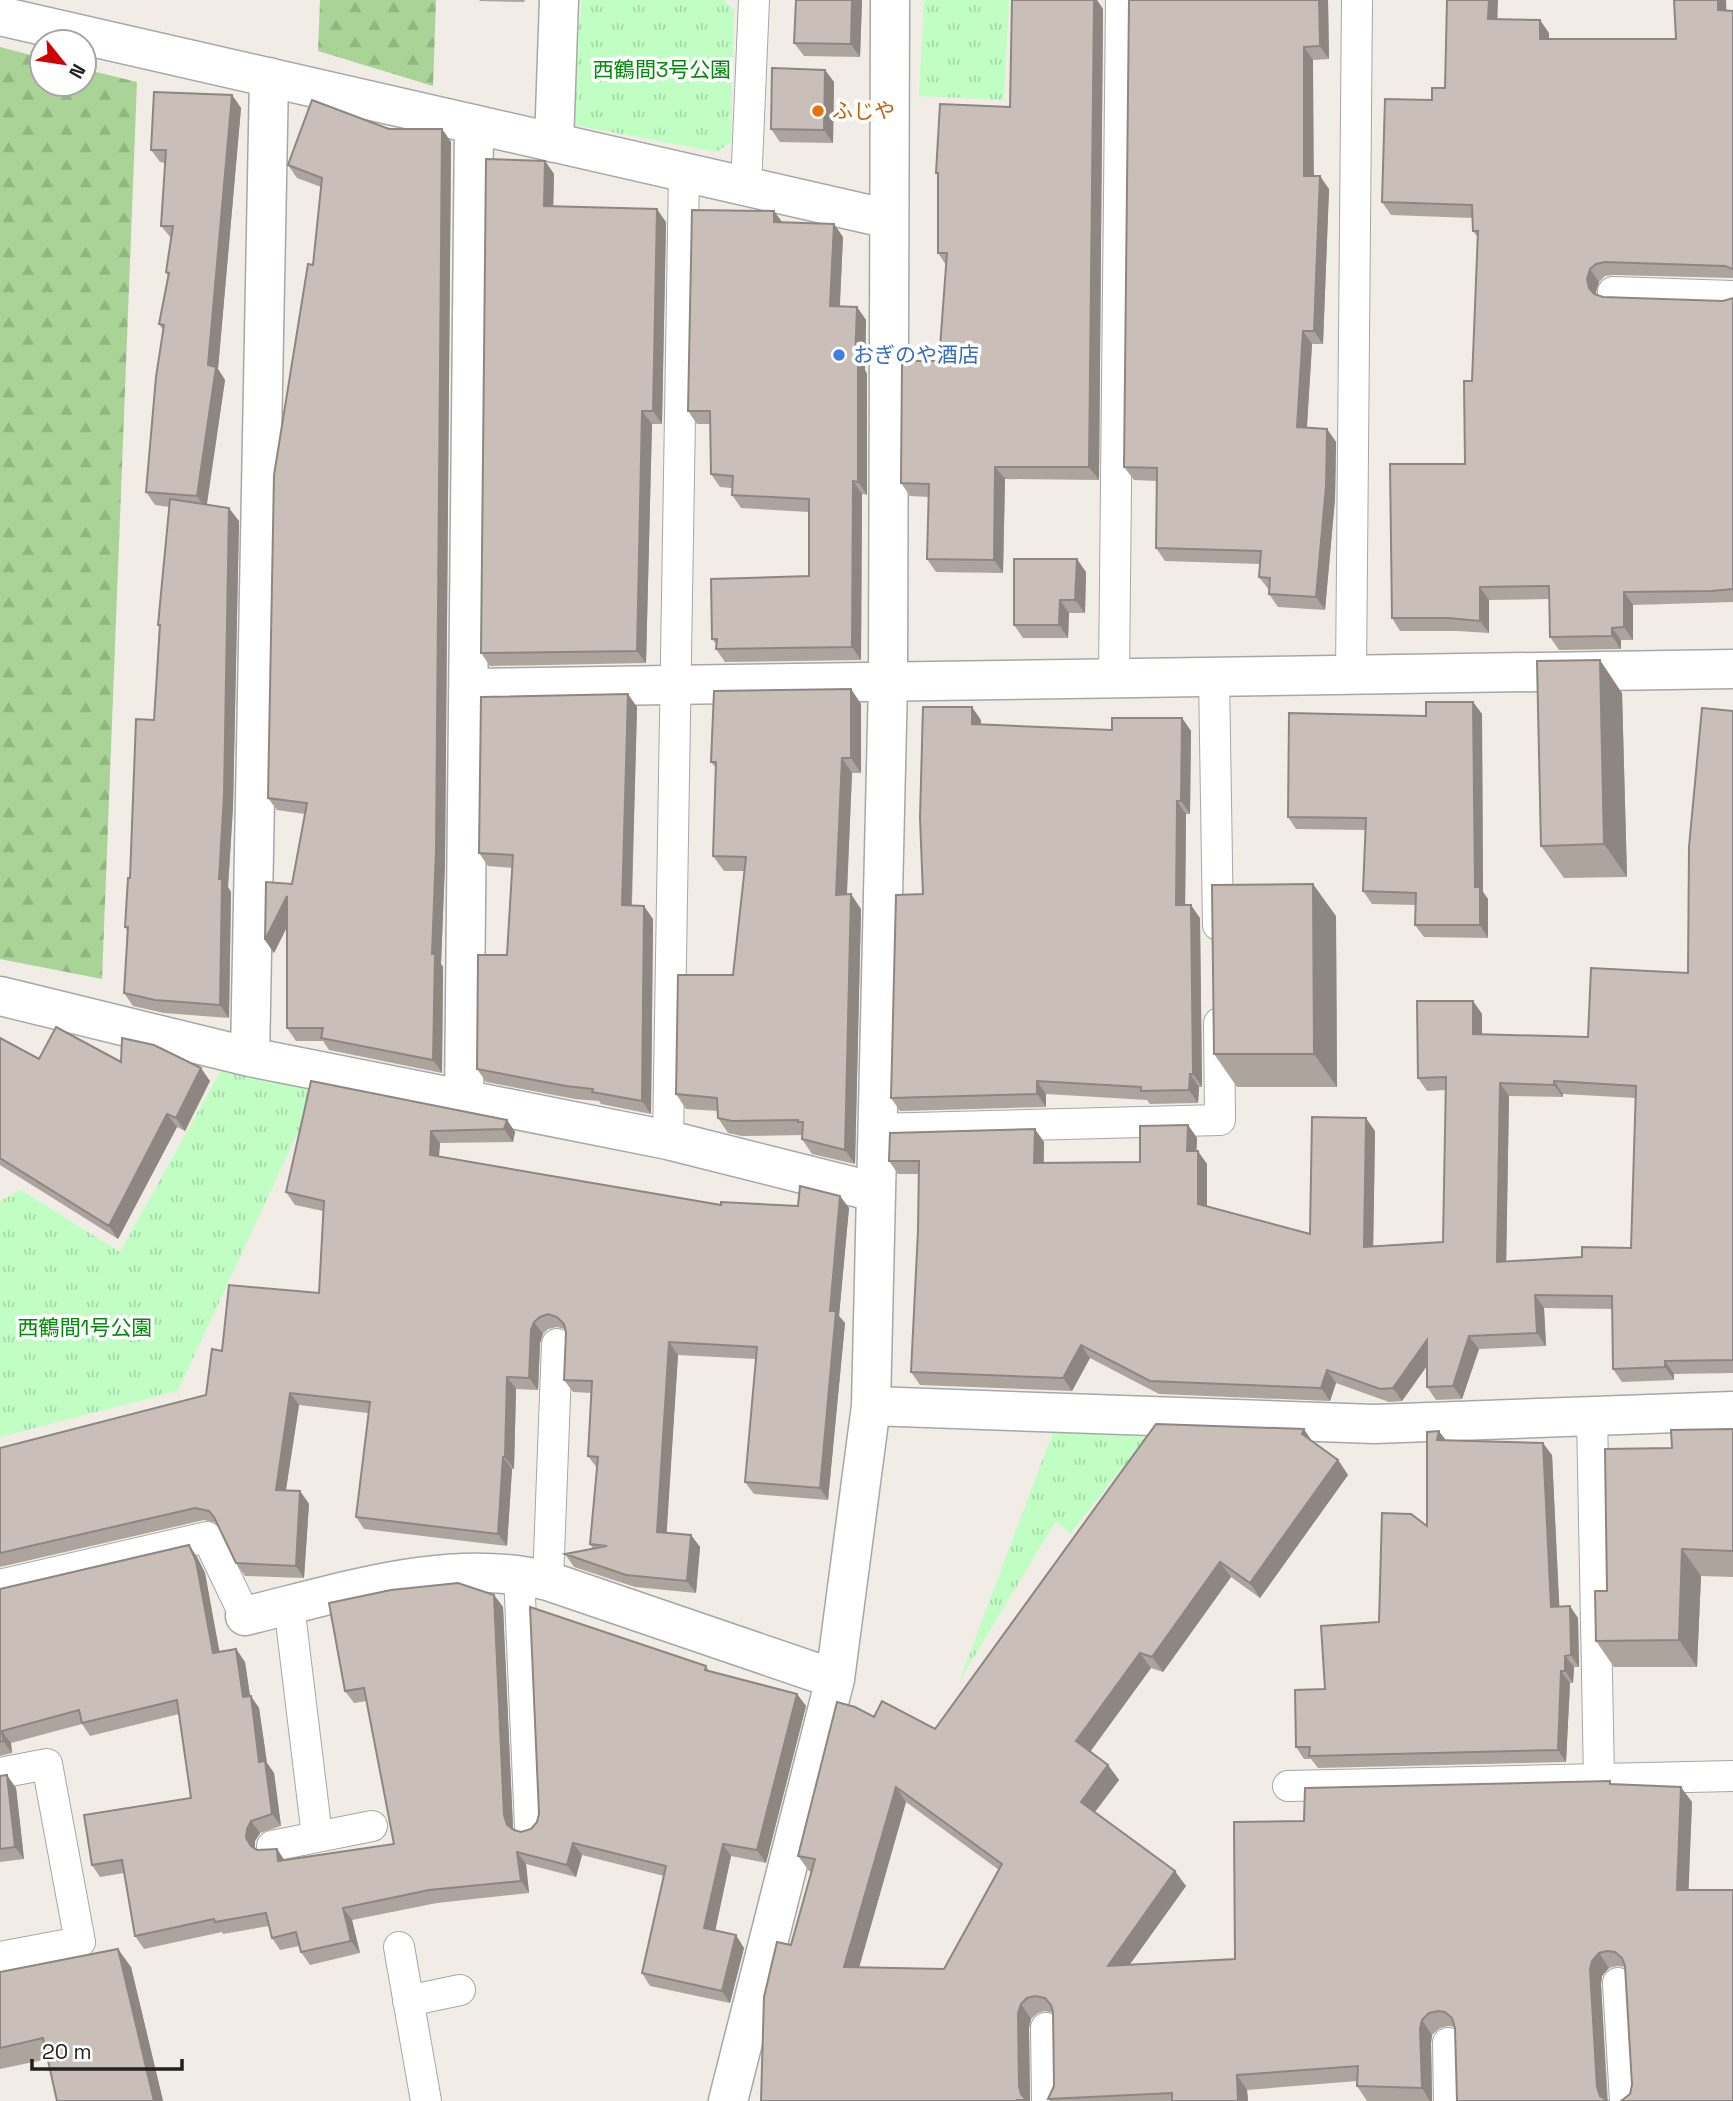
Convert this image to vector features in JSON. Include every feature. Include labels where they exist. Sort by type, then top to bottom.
[{"type":"street","points":[[554,142],[559,0]]},
{"type":"street","points":[[728,2101],[835,1679],[871,1406],[888,682],[890,0]]},
{"type":"street","points":[[21,13],[269,77],[889,219]]},
{"type":"street","points":[[250,1057],[269,77]]},
{"type":"street","points":[[464,1100],[474,124]]},
{"type":"street","points":[[469,688],[1733,669]]},
{"type":"street","points":[[0,996],[250,1057],[668,1140],[875,1192]]},
{"type":"street","points":[[871,1406],[1374,1424],[1733,1411]]},
{"type":"street","points":[[245,1616],[425,1574],[534,1577],[835,1679]]},
{"type":"lane","points":[[746,187],[754,0]]},
{"type":"lane","points":[[1114,678],[1121,0]]},
{"type":"lane","points":[[1351,675],[1357,0]]},
{"type":"lane","points":[[668,1140],[684,173]]},
{"type":"lane","points":[[1613,292],[1733,296]]},
{"type":"lane","points":[[1214,676],[1218,954]]},
{"type":"lane","points":[[876,1129],[1220,1120],[1219,995]]},
{"type":"lane","points":[[530,1827],[534,1577],[557,1344]]},
{"type":"lane","points":[[1592,1415],[1599,1779]]},
{"type":"lane","points":[[0,1585],[207,1537],[245,1616]]},
{"type":"lane","points":[[289,1605],[317,1836]]},
{"type":"lane","points":[[0,1773],[47,1764],[80,1942],[0,1957]]},
{"type":"lane","points":[[1288,1786],[1733,1776]]},
{"type":"lane","points":[[272,1846],[372,1826]]},
{"type":"lane","points":[[399,1947],[426,2101]]},
{"type":"lane","points":[[1618,1983],[1625,2101]]},
{"type":"lane","points":[[408,2001],[460,1990]]},
{"type":"lane","points":[[1046,2028],[1047,2101]]},
{"type":"lane","points":[[1448,2043],[1449,2101]]},
{"type":"green space","points":[[320,0],[436,0],[433,86],[318,51]]},
{"type":"green space","name":"西鶴間3号公園","points":[[582,0],[724,0],[734,10],[731,142],[717,152],[568,124]]},
{"type":"green space","points":[[924,0],[1009,0],[1004,100],[919,96]]},
{"type":"green space","points":[[0,47],[28,54],[28,98],[98,98],[98,72],[137,82],[102,979],[0,959]]},
{"type":"green space","name":"西鶴間1号公園","points":[[224,1065],[319,1087],[178,1391],[0,1437],[0,1201],[21,1190],[120,1252]]},
{"type":"green space","points":[[1053,1432],[1147,1437],[1070,1534],[1056,1521],[959,1682]]},
{"type":"building","points":[[796,0],[852,0],[851,44],[794,43]]},
{"type":"building","points":[[1012,0],[1094,0],[1089,467],[995,467],[994,560],[927,559],[929,484],[901,483],[902,361],[939,361],[947,253],[938,253],[936,173],[940,104],[1010,107]]},
{"type":"building","points":[[1129,0],[1319,0],[1320,46],[1304,47],[1304,176],[1320,176],[1314,331],[1303,331],[1297,427],[1327,429],[1326,486],[1316,597],[1269,594],[1270,578],[1259,577],[1261,551],[1156,548],[1157,468],[1124,467]]},
{"type":"building","points":[[1447,0],[1489,0],[1488,19],[1540,20],[1540,39],[1676,39],[1674,0],[1718,0],[1718,10],[1733,11],[1733,269],[1725,266],[1605,262],[1590,269],[1587,279],[1594,294],[1603,297],[1723,301],[1733,298],[1733,589],[1624,592],[1624,627],[1612,628],[1612,636],[1550,637],[1549,586],[1480,587],[1480,621],[1392,618],[1390,464],[1465,464],[1464,381],[1472,381],[1478,231],[1473,231],[1472,205],[1382,202],[1385,99],[1432,100],[1432,88],[1445,88]]},
{"type":"building","points":[[772,68],[825,70],[824,130],[771,129]]},
{"type":"building","points":[[154,92],[232,95],[208,365],[216,367],[197,496],[146,492],[156,377],[164,325],[159,324],[169,273],[166,272],[173,226],[161,226],[166,150],[151,150]]},
{"type":"building","points":[[312,100],[389,129],[442,129],[433,1060],[321,1038],[323,1028],[287,1028],[287,896],[265,940],[266,882],[292,884],[307,803],[268,798],[274,475],[308,264],[313,265],[322,178],[288,165]]},
{"type":"building","points":[[486,159],[545,161],[544,206],[657,209],[653,411],[642,411],[637,651],[481,653]]},
{"type":"building","points":[[692,210],[774,211],[774,222],[834,224],[830,306],[857,307],[855,361],[858,361],[858,482],[853,481],[852,647],[716,649],[717,639],[712,639],[711,579],[809,576],[809,499],[732,495],[733,476],[711,474],[710,411],[688,411]]},
{"type":"building","points":[[170,499],[229,508],[224,794],[219,879],[222,879],[220,1005],[155,1000],[124,993],[136,719],[154,720],[158,625]]},
{"type":"building","points":[[1014,559],[1077,559],[1075,600],[1060,600],[1059,625],[1014,625]]},
{"type":"building","points":[[1600,660],[1604,844],[1541,846],[1537,661]]},
{"type":"building","points":[[851,689],[851,758],[842,758],[836,895],[851,894],[845,1150],[802,1139],[803,1122],[798,1120],[732,1121],[718,1118],[717,1098],[676,1094],[678,975],[733,975],[746,857],[713,856],[716,762],[711,762],[714,691]]},
{"type":"building","points":[[628,694],[622,905],[644,906],[642,1101],[592,1092],[593,1089],[477,1069],[478,955],[507,955],[513,855],[479,853],[481,697]]},
{"type":"building","points":[[1426,702],[1473,702],[1475,887],[1480,887],[1480,925],[1415,925],[1416,893],[1363,891],[1366,818],[1288,817],[1289,713],[1426,716]]},
{"type":"building","points":[[923,707],[972,707],[972,724],[1112,730],[1112,718],[1182,718],[1181,801],[1177,801],[1176,905],[1191,905],[1193,1074],[1190,1074],[1189,1090],[1141,1091],[1141,1087],[1037,1081],[1037,1094],[891,1098],[896,895],[923,894],[920,818]]},
{"type":"building","points":[[1702,708],[1733,711],[1733,1360],[1665,1361],[1665,1367],[1613,1369],[1612,1296],[1535,1295],[1537,1333],[1469,1336],[1453,1386],[1427,1387],[1427,1340],[1393,1388],[1380,1389],[1327,1370],[1321,1388],[1150,1381],[1081,1345],[1063,1378],[911,1372],[919,1161],[889,1161],[890,1133],[1035,1129],[1034,1163],[1140,1162],[1140,1126],[1188,1125],[1187,1151],[1198,1151],[1198,1204],[1310,1234],[1312,1117],[1366,1118],[1364,1247],[1443,1242],[1446,1077],[1418,1078],[1417,1001],[1473,1001],[1473,1034],[1588,1037],[1591,968],[1688,973],[1689,847]],"holes":[[[1554,1081],[1636,1086],[1631,1248],[1582,1247],[1582,1257],[1497,1262],[1500,1083],[1554,1085]]]},
{"type":"building","points":[[1313,884],[1314,1054],[1214,1054],[1212,885]]},
{"type":"building","points":[[56,1027],[121,1062],[122,1038],[154,1045],[201,1068],[176,1118],[167,1114],[109,1226],[0,1158],[0,1038],[39,1059]]},
{"type":"building","points":[[311,1081],[507,1120],[504,1129],[431,1131],[430,1155],[721,1205],[721,1202],[798,1206],[800,1186],[840,1196],[830,1311],[836,1311],[820,1488],[745,1482],[757,1347],[669,1342],[657,1532],[691,1535],[687,1581],[626,1575],[565,1554],[607,1546],[590,1544],[598,1457],[588,1456],[592,1381],[564,1380],[566,1332],[564,1324],[557,1317],[548,1314],[534,1322],[531,1330],[529,1378],[507,1377],[505,1457],[498,1534],[356,1517],[370,1402],[290,1393],[276,1490],[300,1491],[296,1566],[236,1563],[214,1517],[209,1511],[195,1508],[0,1553],[0,1448],[206,1395],[212,1349],[222,1351],[229,1285],[319,1293],[324,1201],[286,1192]]},
{"type":"building","points":[[1156,1424],[1304,1429],[1302,1434],[1338,1460],[1250,1583],[1220,1562],[1152,1657],[1140,1653],[1076,1741],[1108,1765],[1081,1802],[1175,1871],[1108,1966],[1235,1959],[1234,1822],[1304,1821],[1305,1788],[1610,1781],[1610,1784],[1681,1787],[1677,1890],[1733,1890],[1733,2101],[1621,2101],[1630,2094],[1632,2085],[1625,1966],[1622,1958],[1615,1952],[1607,1951],[1599,1953],[1592,1961],[1590,1969],[1597,2087],[1600,2096],[1608,2101],[1457,2101],[1455,2028],[1452,2018],[1445,2012],[1438,2011],[1429,2013],[1422,2020],[1420,2028],[1422,2088],[1357,2086],[1358,2066],[1237,2075],[1238,2101],[1172,2101],[1172,2093],[1048,2099],[1054,2086],[1053,2012],[1045,1998],[1035,1996],[1027,1998],[1021,2004],[1018,2013],[1019,2086],[1026,2100],[761,2101],[764,1997],[777,1942],[791,1945],[815,1859],[798,1856],[837,1702],[855,1707],[874,1717],[882,1701],[935,1729]],"holes":[[[896,1787],[1002,1864],[944,1969],[844,1967]]]},
{"type":"building","points":[[1733,1429],[1733,1551],[1682,1549],[1679,1640],[1596,1641],[1595,1591],[1607,1591],[1605,1449],[1672,1448],[1671,1430]]},
{"type":"building","points":[[1439,1431],[1437,1440],[1543,1443],[1551,1607],[1570,1606],[1571,1655],[1565,1656],[1565,1671],[1561,1671],[1558,1750],[1309,1756],[1310,1747],[1296,1747],[1295,1690],[1325,1689],[1321,1626],[1379,1622],[1382,1513],[1411,1514],[1427,1526],[1427,1432]]},
{"type":"building","points":[[189,1545],[196,1561],[213,1653],[236,1649],[243,1697],[251,1696],[259,1762],[265,1761],[272,1814],[251,1821],[246,1838],[257,1850],[277,1849],[278,1861],[394,1844],[364,1688],[345,1691],[329,1603],[391,1590],[458,1583],[494,1595],[504,1815],[507,1825],[521,1832],[531,1829],[539,1814],[530,1607],[706,1666],[705,1670],[797,1694],[757,1850],[723,1844],[704,1928],[736,1935],[722,1991],[642,1973],[666,1866],[573,1843],[567,1865],[517,1852],[521,1881],[429,1890],[343,1908],[351,1941],[301,1952],[296,1932],[272,1938],[266,1913],[215,1922],[214,1919],[135,1936],[122,1860],[92,1865],[84,1815],[191,1798],[177,1700],[82,1723],[79,1710],[2,1731],[3,1741],[0,1742],[0,1589]]},
{"type":"building","points":[[7,1775],[15,1847],[0,1849],[0,1776]]},
{"type":"building","points":[[118,1949],[154,2101],[57,2101],[43,2038],[0,2048],[0,1972]]},
{"type":"place","name":"ふじや","points":[[818,111]]},
{"type":"place","name":"おぎのや酒店","points":[[839,355]]}]
